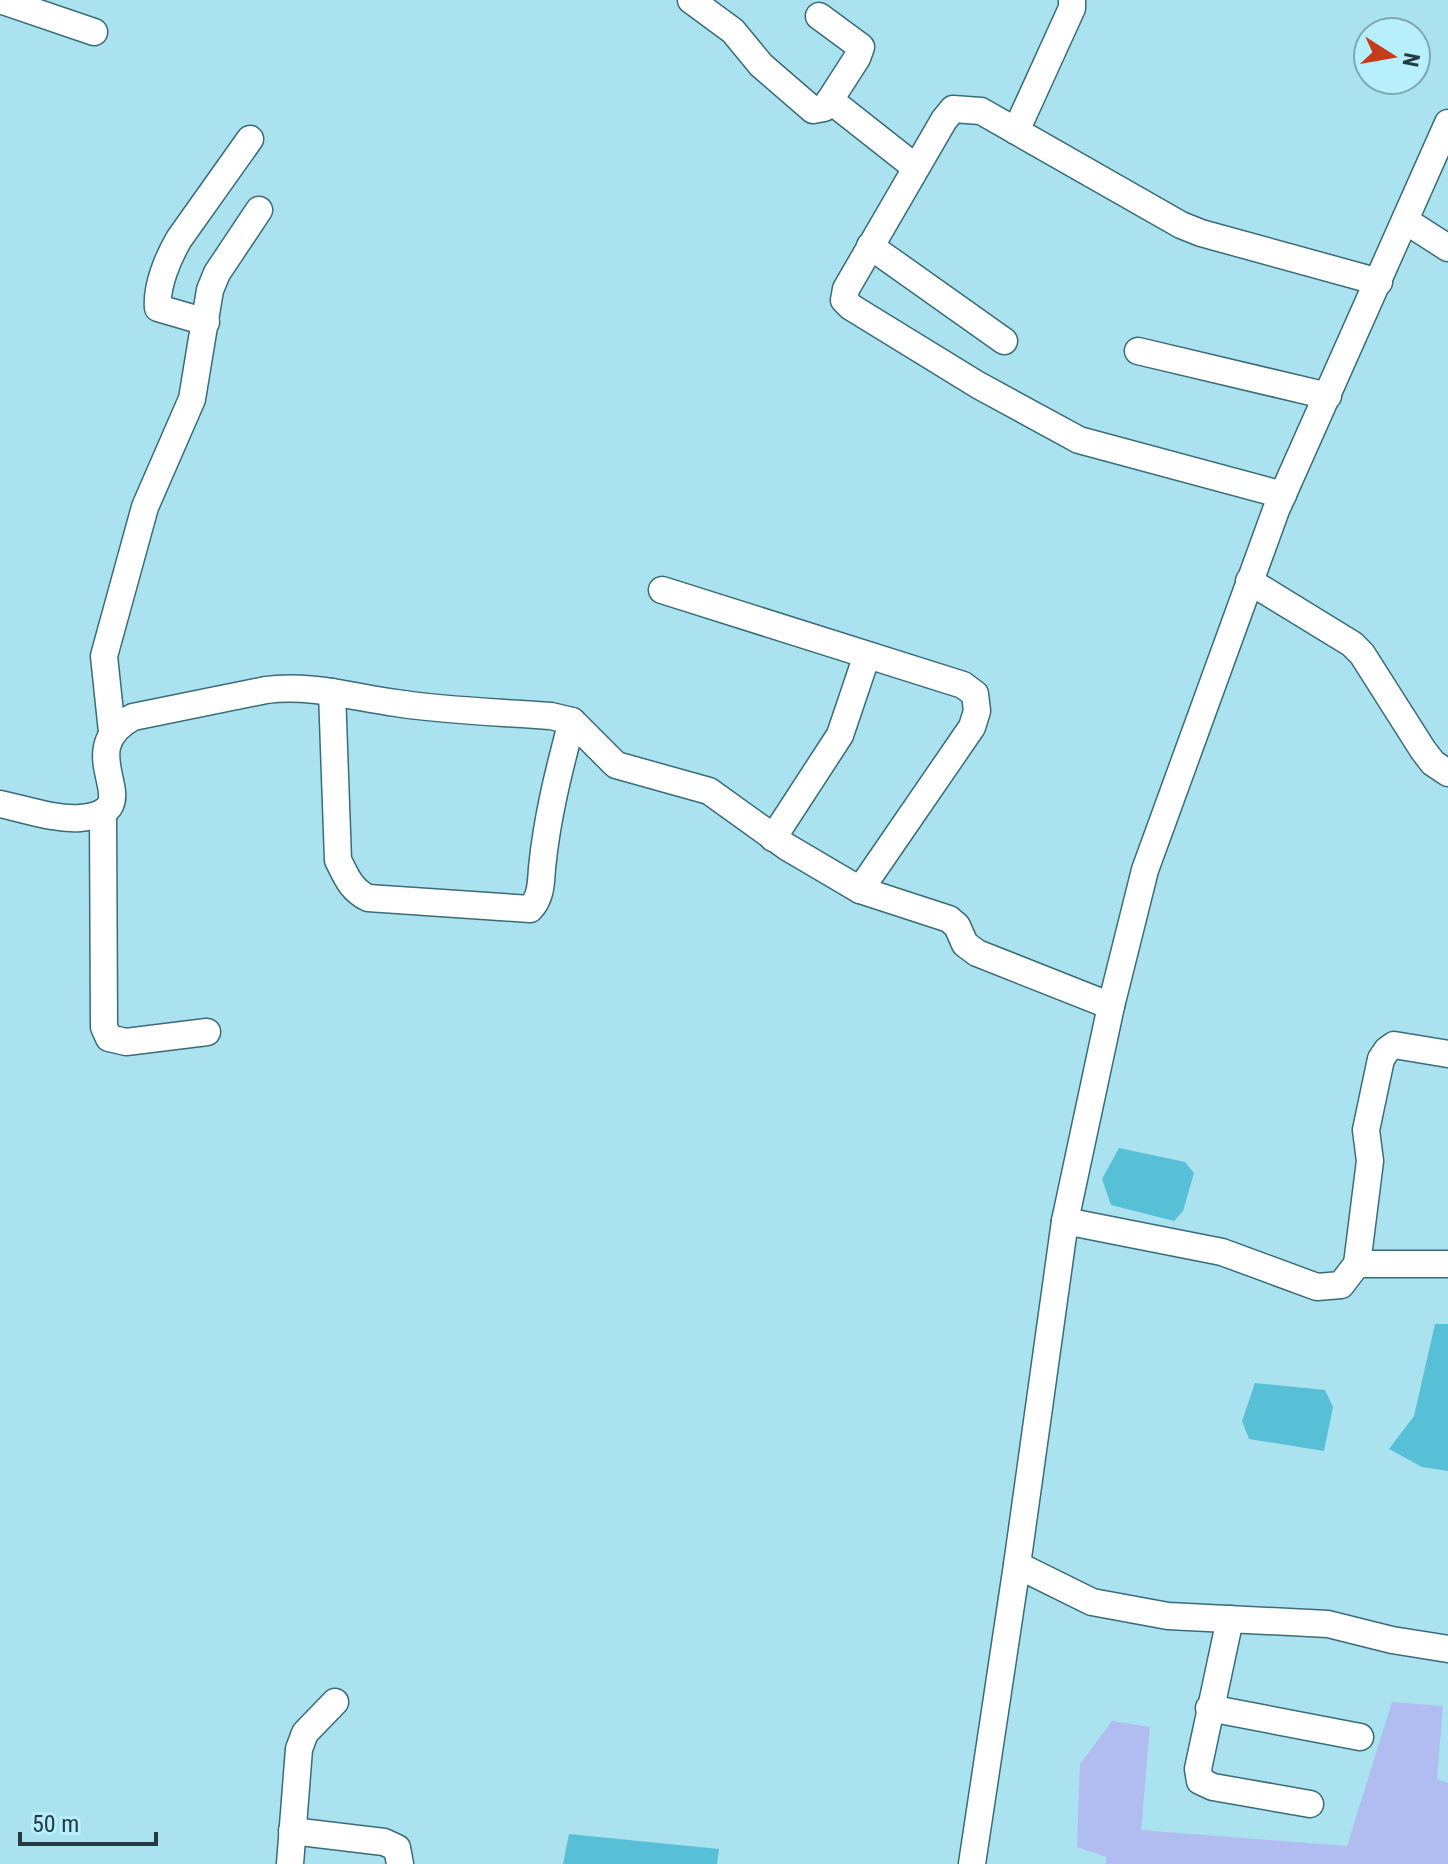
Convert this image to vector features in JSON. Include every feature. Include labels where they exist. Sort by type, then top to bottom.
[{"type":"street","points":[[0,0],[94,32]]},
{"type":"street","points":[[691,0],[733,31],[761,65],[813,110],[824,108],[861,47],[819,16]]},
{"type":"street","points":[[1016,131],[1072,8],[1072,0]]},
{"type":"street","points":[[830,100],[915,167]]},
{"type":"street","points":[[1283,495],[1079,440],[978,385],[851,307],[844,300],[846,289],[915,167],[953,109],[981,111],[1181,225],[1379,282]]},
{"type":"street","points":[[972,1864],[1065,1221],[1111,1006],[1145,870],[1283,495],[1448,123]]},
{"type":"street","points":[[206,322],[165,312],[158,308],[157,297],[179,239],[250,139]]},
{"type":"street","points":[[0,804],[81,818],[103,812],[115,794],[105,755],[112,732],[104,656],[145,507],[192,399],[210,290],[217,273],[259,210]]},
{"type":"street","points":[[1406,221],[1448,248]]},
{"type":"street","points":[[870,246],[1004,341]]},
{"type":"street","points":[[1138,351],[1328,396]]},
{"type":"street","points":[[1249,581],[1352,644],[1362,654],[1423,750],[1433,763],[1448,773]]},
{"type":"street","points":[[662,590],[963,685],[975,694],[977,711],[972,727],[860,890]]},
{"type":"street","points":[[773,838],[840,735],[867,655]]},
{"type":"street","points":[[112,732],[133,717],[285,688],[332,692],[398,704],[551,716],[572,721],[616,765],[709,791],[773,838],[860,890],[949,919],[957,926],[965,944],[977,953],[1111,1006]]},
{"type":"street","points":[[332,692],[338,860],[349,883],[357,893],[368,898],[530,909],[537,902],[541,887],[551,802],[572,721]]},
{"type":"street","points":[[103,812],[104,1027],[109,1038],[126,1042],[207,1032]]},
{"type":"street","points":[[1065,1221],[1222,1252],[1317,1287],[1341,1285],[1357,1264],[1370,1161],[1366,1130],[1381,1059],[1394,1045],[1448,1054]]},
{"type":"street","points":[[1357,1264],[1448,1264]]},
{"type":"street","points":[[1017,1565],[1092,1602],[1168,1616],[1328,1624],[1392,1640],[1448,1649]]},
{"type":"street","points":[[1230,1619],[1209,1708],[1198,1769],[1200,1781],[1213,1787],[1310,1804]]},
{"type":"street","points":[[290,1864],[299,1749],[305,1733],[335,1702]]},
{"type":"street","points":[[1209,1708],[1360,1737]]},
{"type":"street","points":[[292,1831],[384,1842],[397,1848],[400,1864]]},
{"type":"shaded area","points":[[1119,1148],[1185,1162],[1194,1173],[1183,1211],[1174,1221],[1111,1205],[1102,1179]]},
{"type":"shaded area","points":[[1435,1324],[1448,1324],[1448,1471],[1422,1467],[1389,1449],[1414,1416]]},
{"type":"shaded area","points":[[1255,1383],[1325,1390],[1333,1407],[1324,1451],[1249,1439],[1242,1421]]},
{"type":"shaded area","points":[[1392,1702],[1443,1706],[1437,1779],[1448,1783],[1448,1864],[1106,1864],[1106,1857],[1077,1847],[1080,1764],[1112,1721],[1150,1727],[1141,1830],[1347,1846]]},
{"type":"shaded area","points":[[569,1834],[719,1849],[717,1864],[563,1864]]}]
